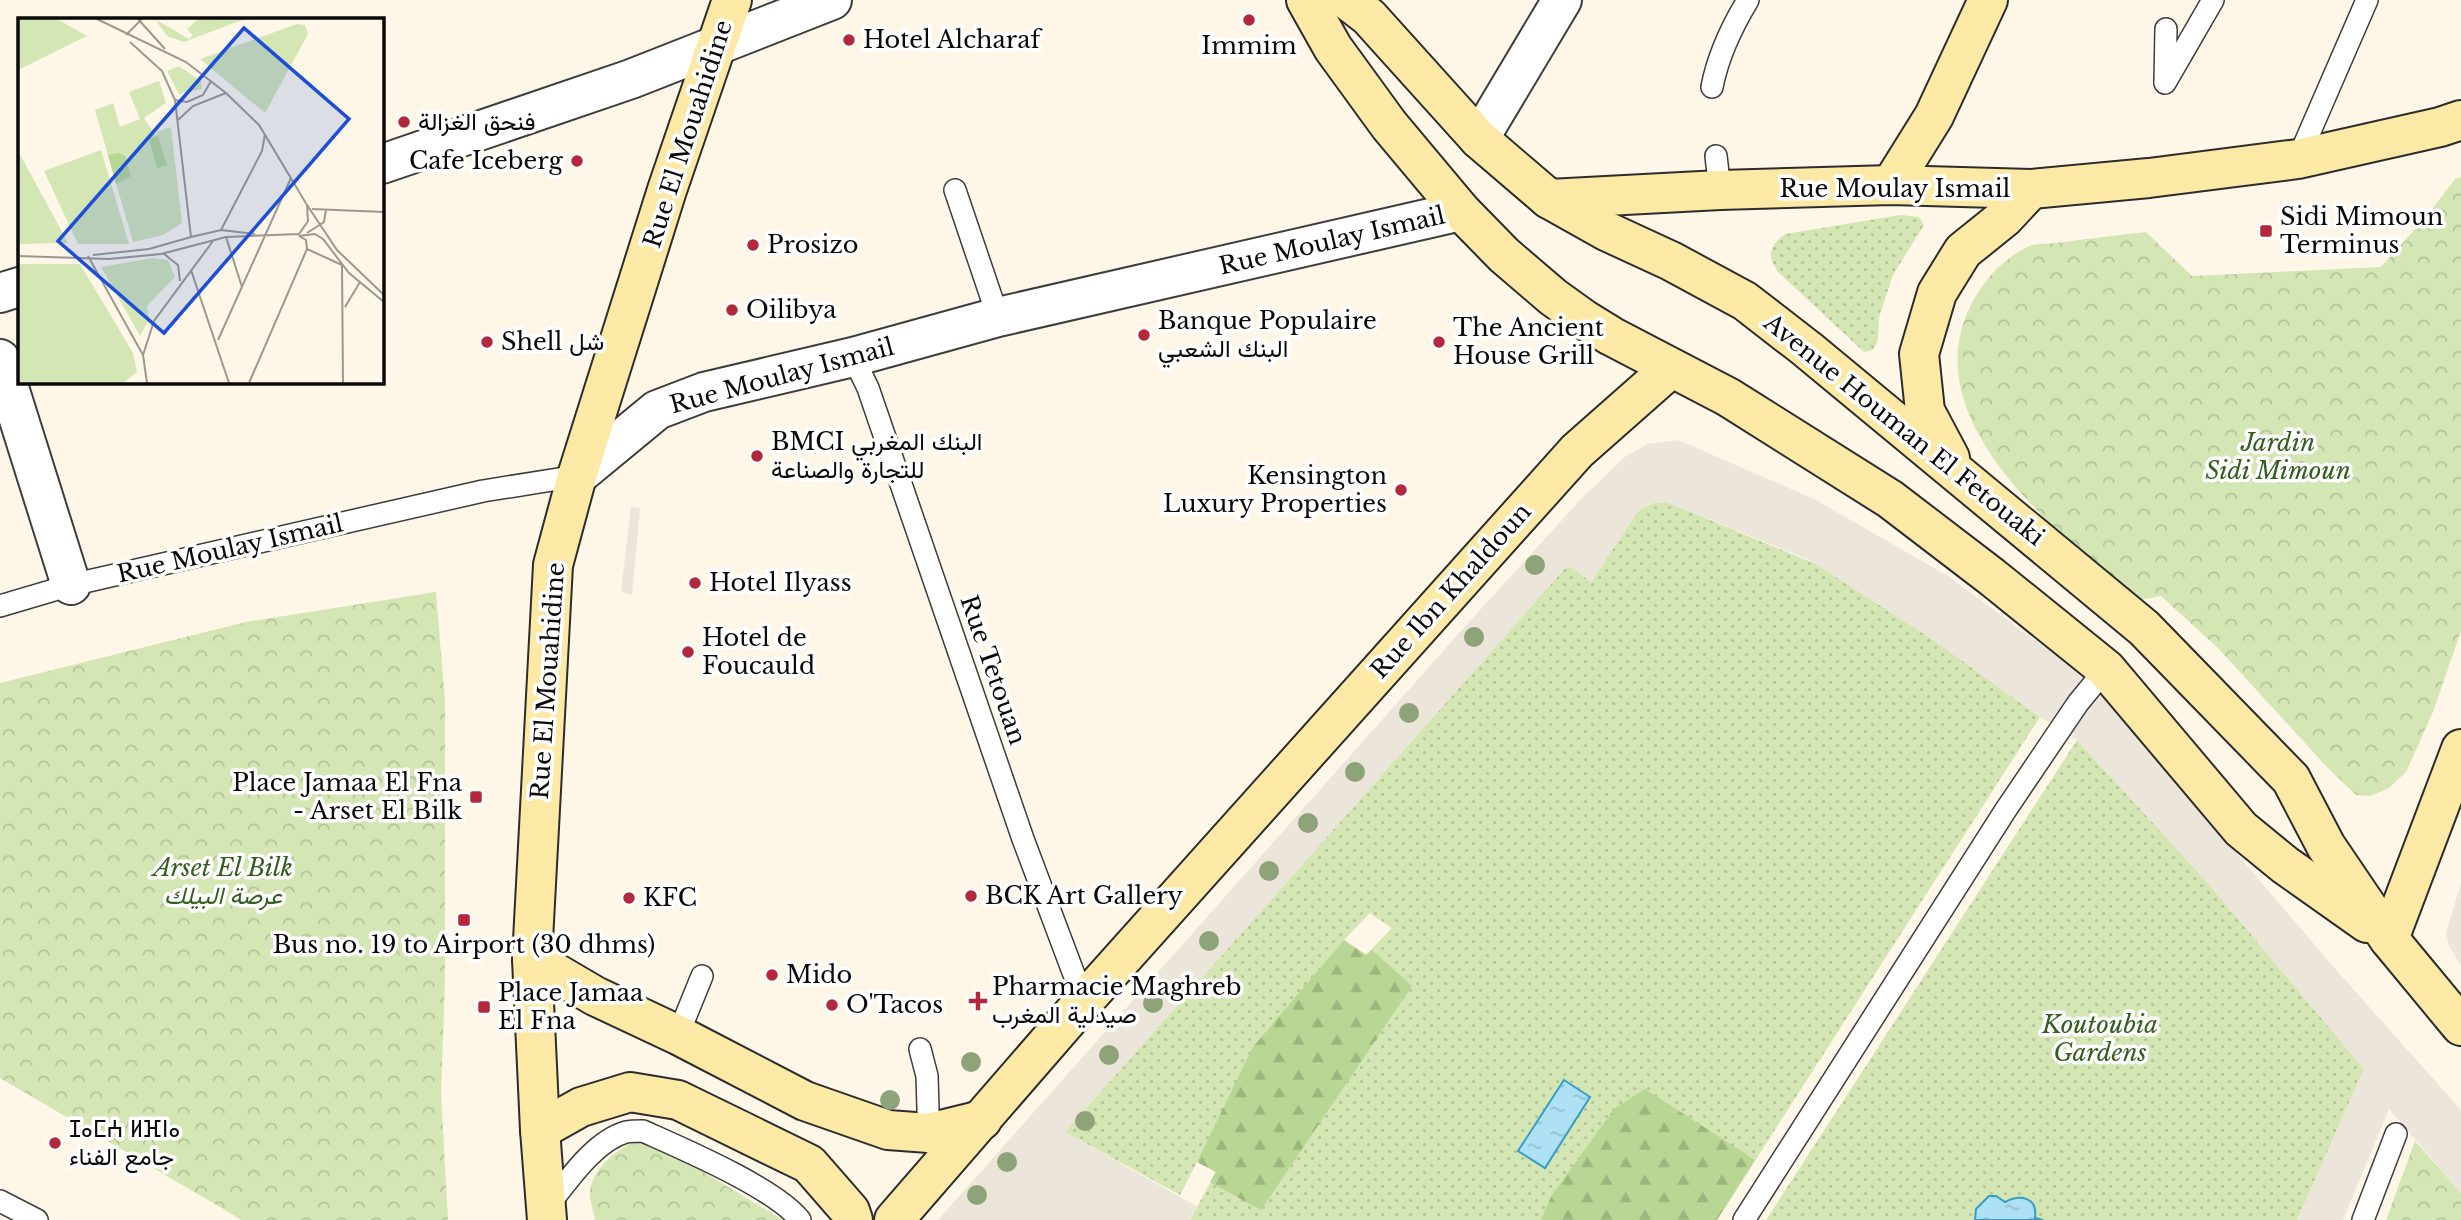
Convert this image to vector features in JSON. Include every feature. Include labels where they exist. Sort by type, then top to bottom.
[{"type":"main road","name":"Rue El Mouahidine","points":[[546,1214],[532,959],[553,565],[577,476],[667,190],[732,0]]},
{"type":"main road","points":[[1306,0],[1333,48],[1389,125],[1461,211],[1504,255],[1553,297],[1611,336],[1671,368]]},
{"type":"main road","name":"Avenue Houman El Fetouaki","points":[[1347,0],[1369,17],[1479,139],[1549,199],[1745,301],[1958,472],[2144,628],[2291,779],[2326,846],[2389,939],[2461,1026]]},
{"type":"main road","points":[[1891,185],[1934,116],[1988,0]]},
{"type":"main road","name":"Rue Moulay Ismail","points":[[1549,199],[1718,173],[1891,185],[2031,189],[2149,178],[2298,159],[2461,120]]},
{"type":"main road","name":"Rue Moulay Ismail","points":[[1958,472],[1925,411],[1919,354],[1937,293],[1963,251],[2004,218],[2031,189]]},
{"type":"main road","name":"Avenue Houman El Fetouaki","points":[[1671,368],[1728,397],[1890,499],[1992,577],[2106,669],[2241,829],[2285,865],[2389,939]]},
{"type":"main road","name":"Rue Ibn Khaldoun","points":[[894,1220],[1084,1001],[1577,452],[1671,368]]},
{"type":"main road","points":[[2389,939],[2461,749]]},
{"type":"main road","points":[[532,959],[595,996],[678,1035],[805,1101],[888,1130],[929,1133],[982,1120]]},
{"type":"main road","points":[[540,1130],[581,1107],[630,1092],[678,1100],[809,1164],[850,1211],[853,1220]]},
{"type":"street","points":[[383,164],[631,79],[832,0]]},
{"type":"street","points":[[1479,139],[1562,0]]},
{"type":"street","name":"Rue Moulay Ismail","points":[[577,476],[657,410],[704,392],[853,357],[998,317],[1461,211]]},
{"type":"street","points":[[0,293],[18,287]]},
{"type":"street","points":[[0,359],[71,585]]},
{"type":"lane","points":[[1712,87],[1715,69],[1731,29],[1748,0]]},
{"type":"lane","points":[[2166,29],[2165,83],[2213,0]]},
{"type":"lane","points":[[2298,159],[2367,0]]},
{"type":"lane","points":[[955,190],[998,317]]},
{"type":"lane","name":"Rue Tetouan","points":[[853,357],[868,388],[1023,839],[1084,1001]]},
{"type":"lane","name":"Rue Moulay Ismail","points":[[0,606],[71,585],[482,491],[577,476]]},
{"type":"lane","points":[[1744,1220],[2005,811],[2078,703],[2106,669]]},
{"type":"lane","points":[[678,1035],[702,976]]},
{"type":"lane","points":[[920,1049],[927,1076],[929,1133],[926,1182]]},
{"type":"lane","points":[[546,1214],[584,1160],[625,1132],[643,1130],[758,1188],[793,1211],[800,1220]]},
{"type":"lane","points":[[2363,1220],[2396,1134]]},
{"type":"lane","points":[[0,1200],[37,1220]]},
{"type":"green space","name":"Jardin Sidi Mimoun","points":[[2461,177],[2461,631],[2433,712],[2406,772],[2389,788],[2370,796],[2356,795],[2218,648],[2161,596],[2140,600],[2072,544],[2036,510],[2004,472],[1978,433],[1961,391],[1958,348],[1971,305],[1981,288],[2001,265],[2028,246],[2146,232],[2192,276],[2381,267],[2425,218],[2455,179]]},
{"type":"green space","points":[[1901,215],[1919,217],[1924,225],[1893,275],[1879,317],[1878,340],[1873,350],[1864,352],[1779,273],[1772,262],[1772,248],[1785,234]]},
{"type":"green space","points":[[1667,502],[1818,565],[1935,641],[2040,717],[1717,1220],[1190,1220],[1216,1172],[1197,1162],[1180,1195],[1065,1132],[1565,568],[1572,567],[1591,582],[1638,511],[1653,503]],"holes":[[[1370,913],[1392,928],[1366,955],[1344,940]]]},
{"type":"green space","name":"Arset El Bilk عرصة البيلك","points":[[436,592],[445,702],[445,980],[441,1094],[448,1220],[242,1220],[0,1078],[0,683],[246,622]]},
{"type":"green space","name":"Koutoubia Gardens","points":[[2077,740],[2208,883],[2364,1069],[2297,1220],[1766,1220]]},
{"type":"green space","points":[[1344,940],[1366,955],[1372,950],[1412,986],[1261,1210],[1210,1182],[1216,1172],[1197,1162],[1253,1047]]},
{"type":"green space","points":[[1645,1089],[1755,1160],[1717,1220],[1541,1220],[1552,1195],[1615,1108]]},
{"type":"green space","points":[[636,1141],[657,1144],[783,1220],[595,1220],[590,1198],[593,1179],[611,1156]]},
{"type":"green space","points":[[2415,1141],[2461,1193],[2461,1220],[2386,1220]]},
{"type":"shaded area","points":[[1678,440],[1814,499],[1948,576],[2066,663],[2103,697],[2338,972],[2461,1110],[2461,1193],[2389,1109],[2343,1220],[2297,1220],[2364,1069],[2208,883],[2077,740],[2040,717],[1935,641],[1807,559],[1667,502],[1653,503],[1638,511],[1591,582],[1572,567],[1565,568],[1065,1132],[1198,1207],[1190,1220],[938,1220],[1583,497],[1626,456],[1648,444]]},
{"type":"shaded area","points":[[631,507],[640,508],[632,595],[621,592]]},
{"type":"shaded area","points":[[2461,883],[2461,966],[2449,946],[2446,933]]},
{"type":"water","points":[[1564,1080],[1590,1097],[1545,1168],[1518,1151]]},
{"type":"water","points":[[1989,1196],[1996,1196],[2005,1202],[2016,1198],[2027,1199],[2034,1206],[2035,1218],[2043,1220],[1975,1220],[1976,1209]]},
{"type":"place","name":"Immim","points":[[1249,20]]},
{"type":"place","name":"Hotel Alcharaf","points":[[849,40]]},
{"type":"place","name":"فنحق الغزالة","points":[[404,122]]},
{"type":"place","name":"Cafe Iceberg","points":[[577,161]]},
{"type":"place","name":"Sidi Mimoun Terminus","points":[[2266,231]]},
{"type":"place","name":"Prosizo","points":[[753,245]]},
{"type":"place","name":"Oilibya","points":[[732,310]]},
{"type":"place","name":"Banque Populaire البنك الشعبي","points":[[1144,335]]},
{"type":"place","name":"Shell شل","points":[[487,342]]},
{"type":"place","name":"The Ancient House Grill","points":[[1439,342]]},
{"type":"place","name":"BMCI البنك المغربي للتجارة والصناعة","points":[[757,456]]},
{"type":"place","name":"Kensington Luxury Properties","points":[[1401,490]]},
{"type":"place","name":"Hotel Ilyass","points":[[695,583]]},
{"type":"place","name":"Hotel de Foucauld","points":[[688,652]]},
{"type":"place","name":"Place Jamaa El Fna - Arset El Bilk","points":[[476,797]]},
{"type":"place","name":"BCK Art Gallery","points":[[971,896]]},
{"type":"place","name":"KFC","points":[[629,898]]},
{"type":"place","name":"Bus no. 19 to Airport (30 dhms)","points":[[464,920]]},
{"type":"place","name":"Mido","points":[[772,975]]},
{"type":"place","name":"Pharmacie Maghreb صيدلية المغرب","points":[[978,1001]]},
{"type":"place","name":"O'Tacos","points":[[832,1005]]},
{"type":"place","name":"Place Jamaa El Fna","points":[[484,1007]]},
{"type":"place","name":"ⵊⴰⵎⵄ ⵍⴼⵏⴰ جامع الفناء","points":[[55,1143]]}]
